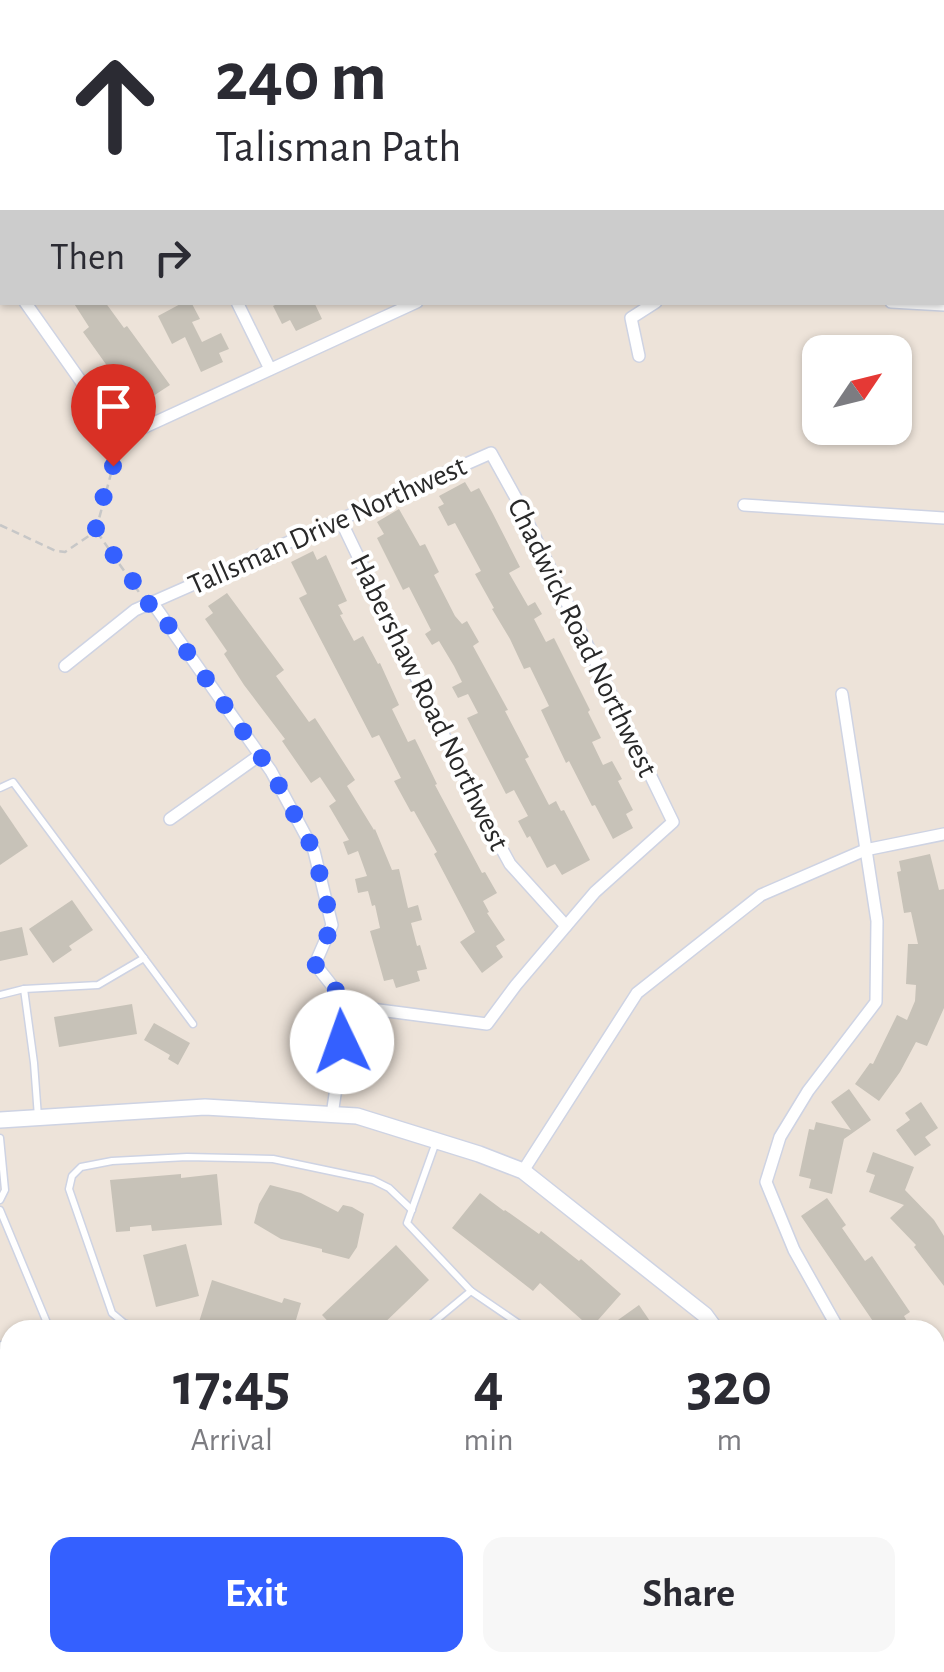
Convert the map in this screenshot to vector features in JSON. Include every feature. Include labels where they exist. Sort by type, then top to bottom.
[{"type":"street","points":[[27,305],[121,438],[410,305]]},
{"type":"street","points":[[238,305],[270,369]]},
{"type":"street","points":[[639,356],[631,318],[651,305]]},
{"type":"street","name":"Tallsman Drive Northwest","points":[[65,666],[148,604],[491,453]]},
{"type":"street","name":"Chadwick Road Northwest","points":[[491,453],[526,517],[673,822],[595,892],[566,926]]},
{"type":"street","points":[[744,504],[944,518]]},
{"type":"street","name":"Habershaw Road Northwest","points":[[340,519],[474,798],[510,864],[566,926]]},
{"type":"street","points":[[148,604],[271,771],[314,851],[332,925],[315,964],[348,1006],[487,1024],[566,926]]},
{"type":"street","points":[[832,1320],[794,1250],[766,1182],[780,1137],[808,1091],[876,1002],[876,921],[842,694]]},
{"type":"street","points":[[170,820],[260,756]]},
{"type":"street","points":[[523,1171],[637,993],[762,895],[865,850],[944,834]]},
{"type":"street","points":[[332,1115],[348,1006]]},
{"type":"street","points":[[0,1120],[205,1107],[357,1116],[523,1171],[709,1320]]},
{"type":"lane","points":[[0,788],[13,782],[193,1024]]},
{"type":"lane","points":[[0,995],[24,989],[98,985],[144,958]]},
{"type":"lane","points":[[24,989],[38,1118]]},
{"type":"lane","points":[[0,1138],[5,1190],[0,1200]]},
{"type":"lane","points":[[437,1141],[407,1223],[472,1290],[514,1320]]},
{"type":"lane","points":[[120,1320],[112,1313],[68,1189],[72,1176],[81,1168],[112,1161],[187,1157],[293,1162],[373,1180],[389,1188],[412,1210]]},
{"type":"lane","points":[[0,1210],[46,1320]]},
{"type":"lane","points":[[436,1320],[472,1290]]},
{"type":"path","points":[[121,438],[96,531],[148,604]]},
{"type":"path","points":[[0,525],[65,552],[96,531]]},
{"type":"building","points":[[75,305],[107,305],[170,385],[144,402],[137,393],[130,398],[83,332],[89,327]]},
{"type":"building","points":[[178,305],[193,305],[200,319],[192,322],[202,342],[221,333],[229,349],[219,353],[223,362],[201,372],[185,337],[172,344],[158,316]]},
{"type":"building","points":[[315,305],[322,319],[296,331],[290,320],[282,324],[273,306]]},
{"type":"building","points":[[465,482],[471,492],[479,488],[520,567],[509,573],[528,606],[535,602],[542,614],[534,619],[546,642],[554,638],[590,710],[601,738],[592,742],[603,765],[612,761],[622,779],[618,781],[633,810],[626,814],[633,828],[613,839],[569,761],[566,763],[541,710],[549,706],[530,667],[524,669],[492,609],[475,574],[481,571],[455,523],[448,526],[438,507],[444,504],[439,496]]},
{"type":"building","points":[[399,509],[420,546],[425,544],[439,572],[434,575],[455,616],[462,624],[467,621],[479,642],[473,646],[508,710],[505,711],[529,757],[525,759],[549,805],[556,801],[564,810],[590,860],[562,875],[555,864],[547,868],[530,836],[527,838],[518,821],[528,816],[514,790],[506,794],[467,718],[478,713],[468,694],[458,698],[452,687],[462,682],[454,666],[439,641],[432,645],[425,634],[431,630],[409,587],[403,590],[377,538],[384,534],[377,522]]},
{"type":"building","points":[[313,551],[317,560],[326,555],[347,601],[338,605],[343,614],[340,615],[354,641],[363,636],[380,663],[399,705],[392,709],[408,742],[415,739],[435,785],[482,873],[497,893],[483,901],[505,940],[496,946],[503,957],[482,973],[460,942],[475,932],[434,854],[437,852],[394,781],[401,778],[379,735],[372,738],[299,598],[307,594],[291,562]]},
{"type":"building","points":[[227,593],[284,670],[276,676],[309,722],[315,718],[355,780],[347,786],[375,829],[392,870],[399,869],[408,908],[418,905],[422,920],[411,923],[427,969],[417,971],[420,981],[396,988],[393,979],[384,981],[370,931],[380,928],[375,905],[372,906],[368,891],[358,893],[355,879],[367,876],[358,851],[348,855],[343,842],[349,840],[329,806],[336,801],[320,777],[311,783],[282,741],[285,739],[244,685],[205,619],[213,613],[208,606]]},
{"type":"building","points":[[0,805],[28,846],[0,865]]},
{"type":"building","points":[[930,854],[939,890],[944,889],[944,1008],[927,1046],[916,1042],[879,1101],[855,1084],[873,1064],[897,1015],[907,1020],[915,1001],[916,985],[906,984],[908,944],[918,944],[911,912],[904,913],[897,872],[901,871],[899,861]]},
{"type":"building","points":[[72,900],[93,930],[53,963],[29,929]]},
{"type":"building","points":[[22,927],[28,955],[0,961],[0,932]]},
{"type":"building","points":[[132,1004],[137,1034],[59,1047],[54,1017]]},
{"type":"building","points":[[154,1023],[190,1043],[178,1065],[168,1059],[170,1055],[144,1040]]},
{"type":"building","points":[[849,1089],[871,1120],[844,1139],[832,1194],[809,1188],[811,1179],[799,1176],[809,1129],[814,1130],[816,1122],[851,1130],[831,1102]]},
{"type":"building","points":[[921,1102],[938,1128],[925,1137],[931,1145],[915,1156],[896,1130],[910,1120],[905,1113]]},
{"type":"building","points":[[873,1152],[914,1167],[905,1190],[944,1236],[944,1286],[916,1245],[890,1218],[904,1205],[869,1192],[875,1175],[866,1172]]},
{"type":"building","points":[[181,1174],[181,1178],[217,1174],[222,1225],[152,1231],[151,1225],[116,1232],[110,1180]]},
{"type":"building","points":[[270,1185],[301,1193],[338,1212],[343,1205],[364,1214],[357,1247],[349,1259],[281,1239],[254,1223]]},
{"type":"building","points":[[480,1193],[581,1259],[621,1294],[598,1320],[582,1320],[540,1283],[533,1291],[452,1228]]},
{"type":"building","points":[[827,1198],[865,1261],[872,1256],[910,1312],[904,1316],[906,1320],[872,1320],[801,1216]]},
{"type":"building","points":[[186,1244],[199,1296],[156,1307],[143,1255]]},
{"type":"building","points":[[396,1245],[429,1280],[387,1320],[327,1320],[322,1315]]},
{"type":"building","points":[[212,1280],[282,1303],[284,1298],[301,1303],[296,1320],[200,1320]]},
{"type":"building","points":[[639,1305],[649,1320],[618,1320]]},
{"type":"route","points":[[113,466],[96,531],[138,588],[145,606],[152,602],[271,771],[314,851],[332,925],[315,964],[348,1006],[342,1042]]}]
